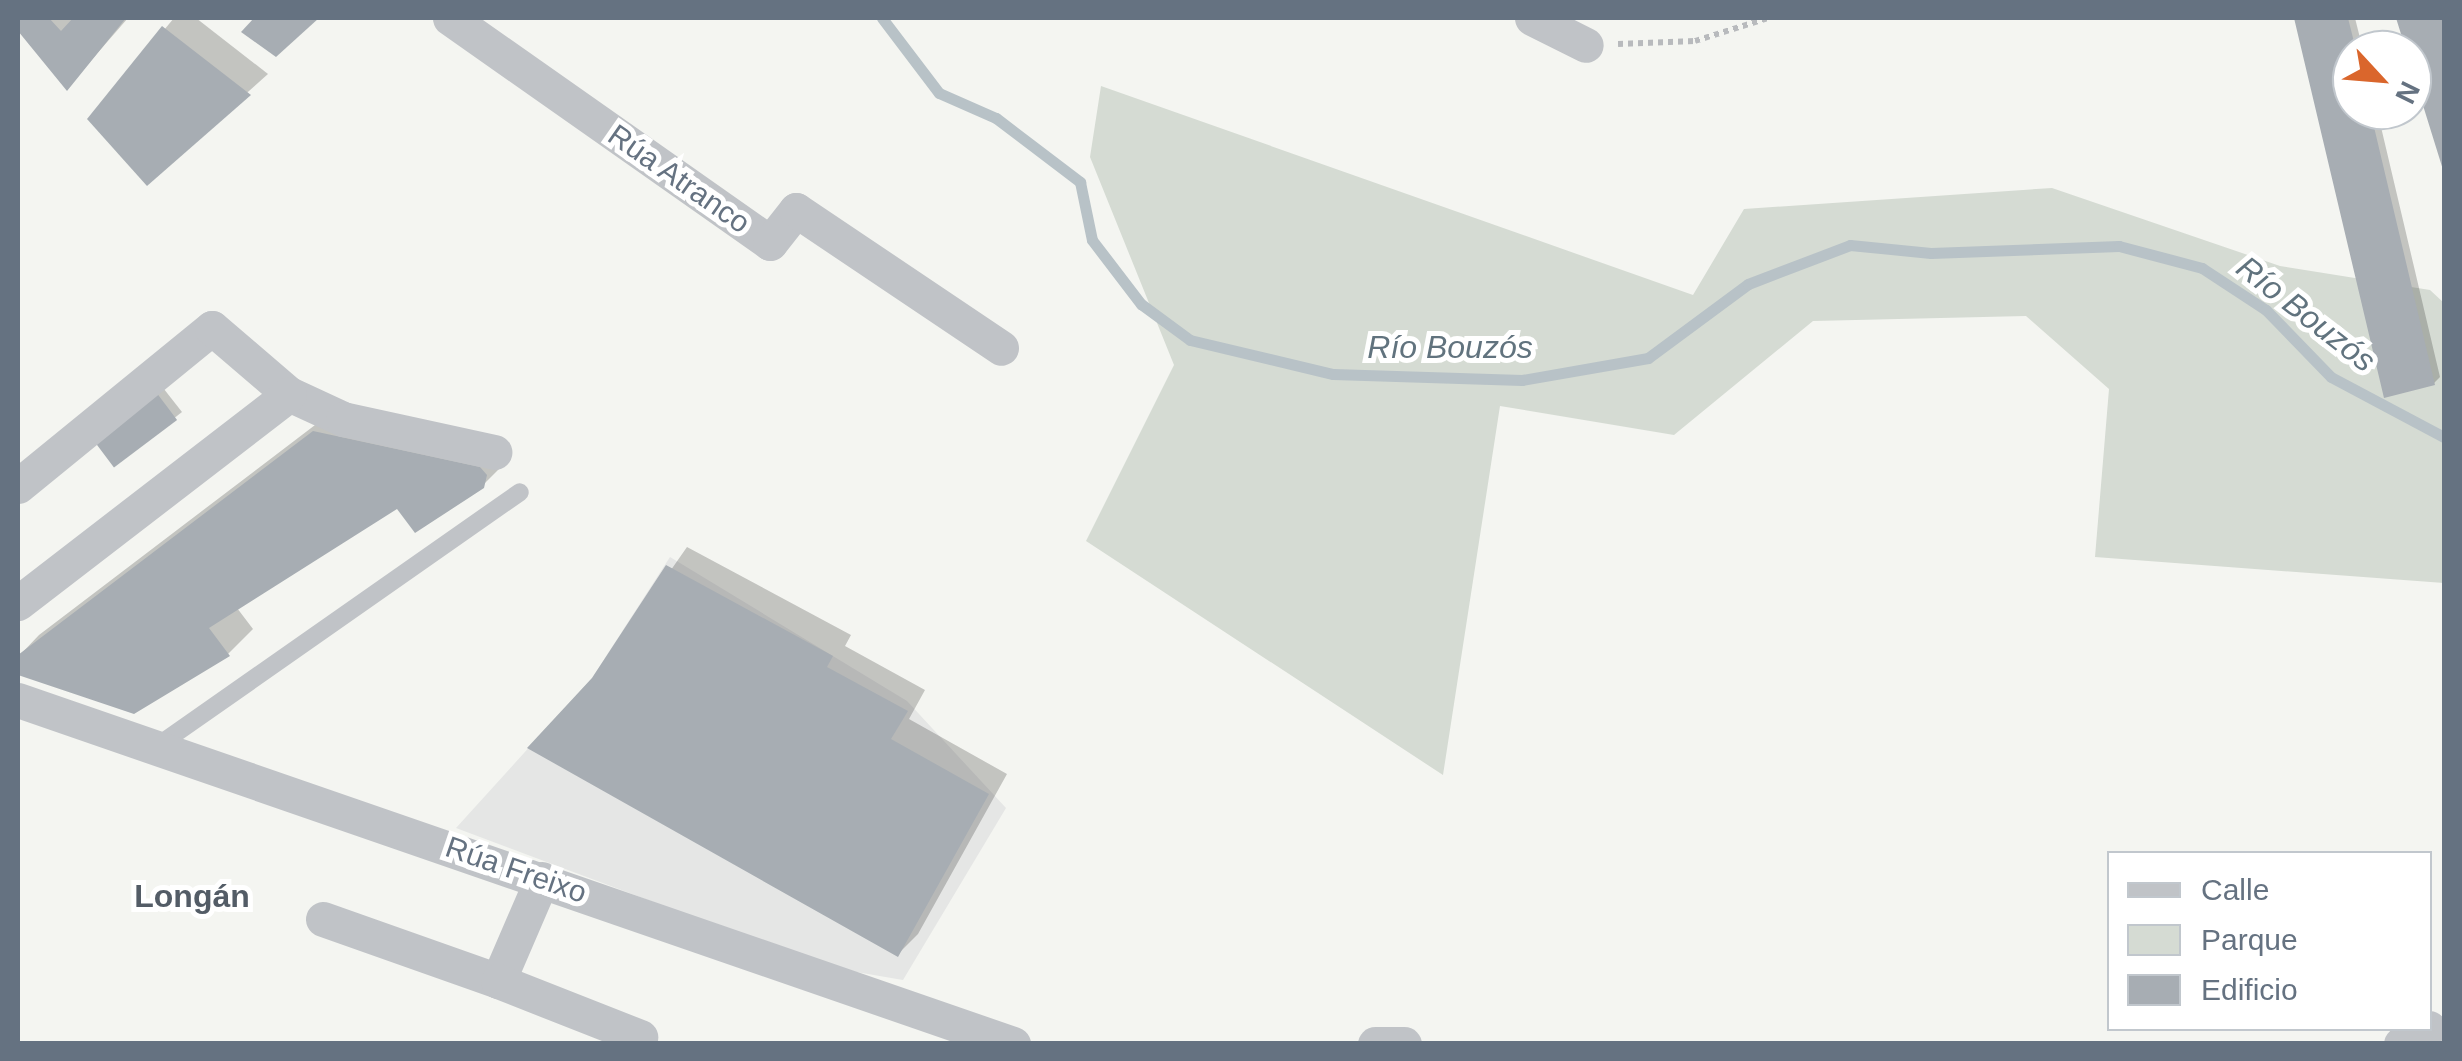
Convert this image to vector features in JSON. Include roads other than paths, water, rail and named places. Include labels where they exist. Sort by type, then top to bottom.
[{"type":"street","name":"Rúa Atranco","points":[[450,18],[770,243],[796,210],[1001,348]]},
{"type":"street","points":[[1532,18],[1586,45]]},
{"type":"street","points":[[18,486],[212,328],[289,394],[343,419],[494,452]]},
{"type":"street","points":[[18,604],[289,394]]},
{"type":"street","name":"Rúa Freixo","points":[[18,700],[1014,1044]]},
{"type":"street","points":[[498,982],[542,879]]},
{"type":"street","points":[[323,920],[640,1037]]},
{"type":"street","points":[[2400,1044],[2424,1031]]},
{"type":"street","points":[[1375,1044],[1404,1044]]},
{"type":"lane","points":[[156,747],[520,492]]},
{"type":"waterway","name":"Río Bouzós","points":[[882,18],[939,93],[996,118],[1080,182],[1092,240],[1141,304],[1190,340],[1333,374],[1522,380],[1648,358],[1748,284],[1850,245],[1931,253],[2119,246],[2202,268],[2266,310],[2331,377],[2444,437]]},
{"type":"district","name":"Longán","points":[[192,896]]}]
